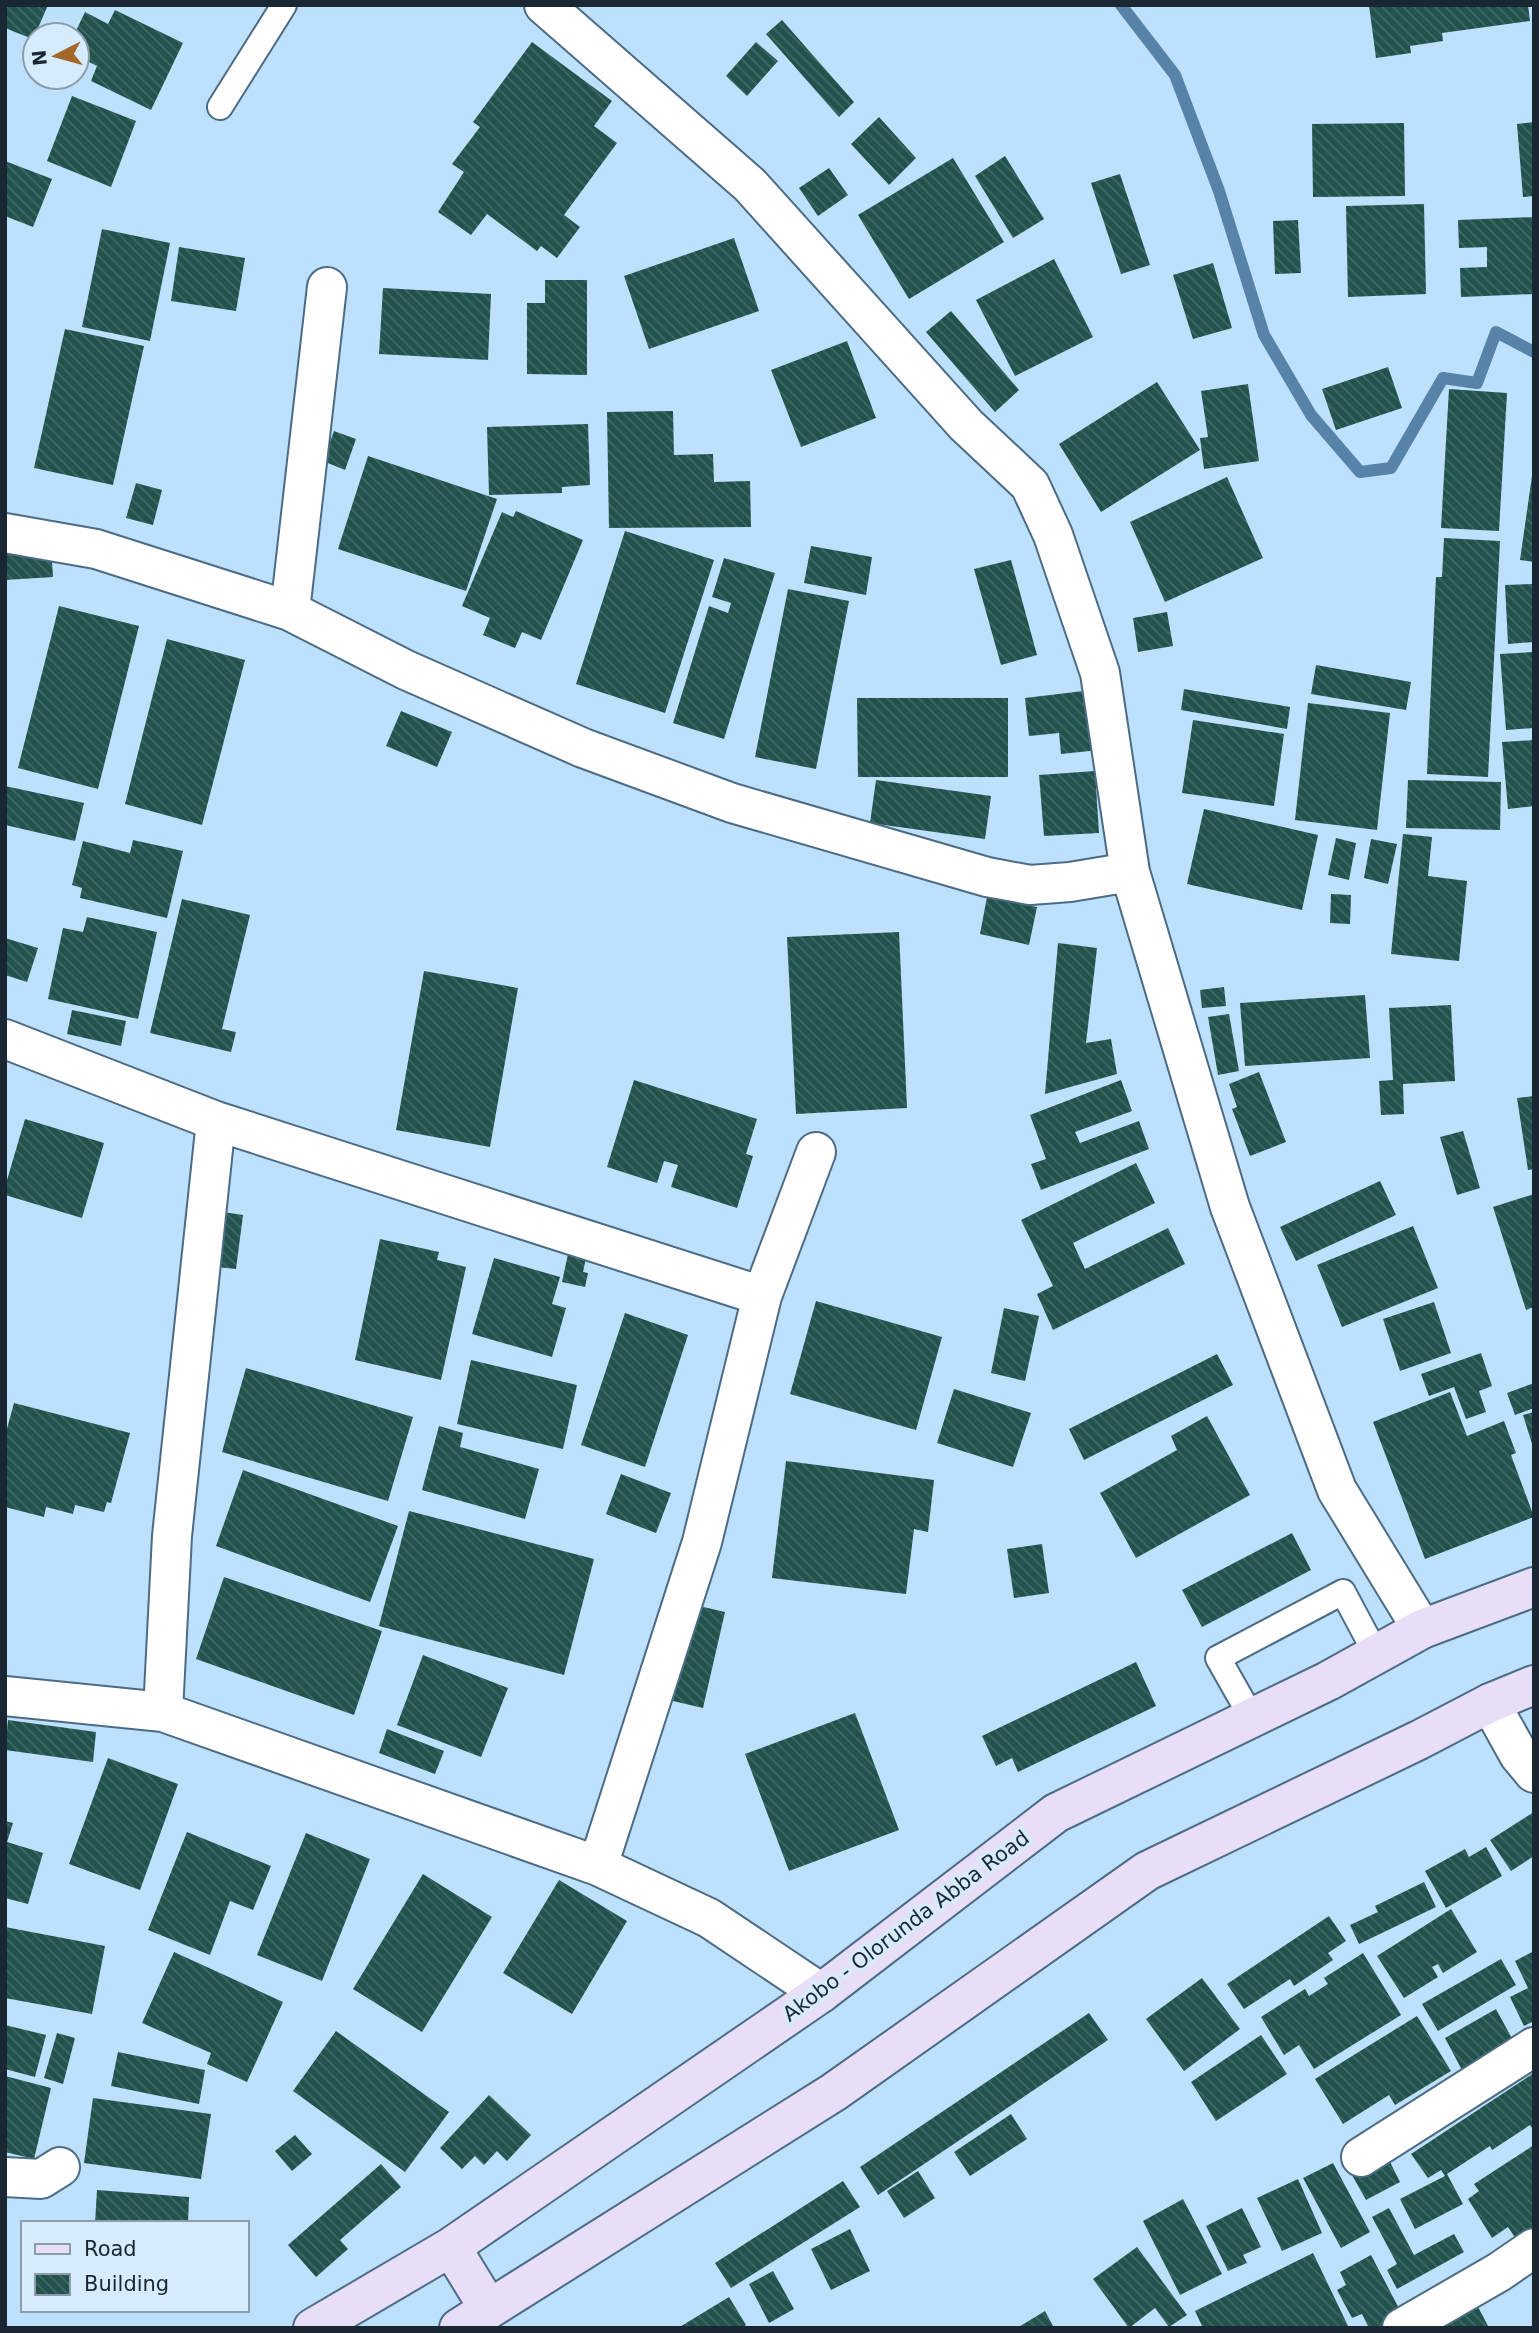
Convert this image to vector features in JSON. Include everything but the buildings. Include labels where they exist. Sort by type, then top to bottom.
[{"type":"main road","name":"Akobo - Olorunda Abba Road","points":[[313,2328],[451,2248],[821,1993],[1056,1813],[1328,1681],[1422,1629],[1534,1587]]},
{"type":"main road","points":[[451,2248],[474,2318],[834,2092],[1147,1871],[1490,1703],[1534,1685]]},
{"type":"street","points":[[544,5],[750,185],[966,425],[1030,485],[1054,536],[1100,673],[1130,872],[1230,1207],[1337,1490],[1422,1629]]},
{"type":"street","points":[[290,611],[327,287]]},
{"type":"street","points":[[5,533],[96,549],[290,611],[406,670],[583,748],[732,803],[987,877],[1030,885],[1070,882],[1130,872]]},
{"type":"street","points":[[5,1040],[216,1121],[762,1296]]},
{"type":"street","points":[[163,1712],[172,1535],[216,1121]]},
{"type":"street","points":[[598,1866],[702,1542],[762,1296],[816,1152]]},
{"type":"street","points":[[5,1696],[163,1712],[598,1866],[709,1918],[821,1993]]},
{"type":"street","points":[[1490,1703],[1519,1755],[1534,1773]]},
{"type":"street","points":[[1361,2157],[1534,2047]]},
{"type":"street","points":[[5,2177],[41,2179],[60,2167]]},
{"type":"street","points":[[1402,2328],[1499,2272],[1534,2248]]},
{"type":"lane","points":[[220,107],[284,5]]},
{"type":"lane","points":[[1252,1718],[1218,1658],[1343,1592],[1376,1654]]},
{"type":"waterway","points":[[1121,5],[1175,75],[1219,191],[1264,335],[1311,415],[1360,472],[1391,468],[1443,378],[1477,383],[1496,332],[1534,352]]}]
